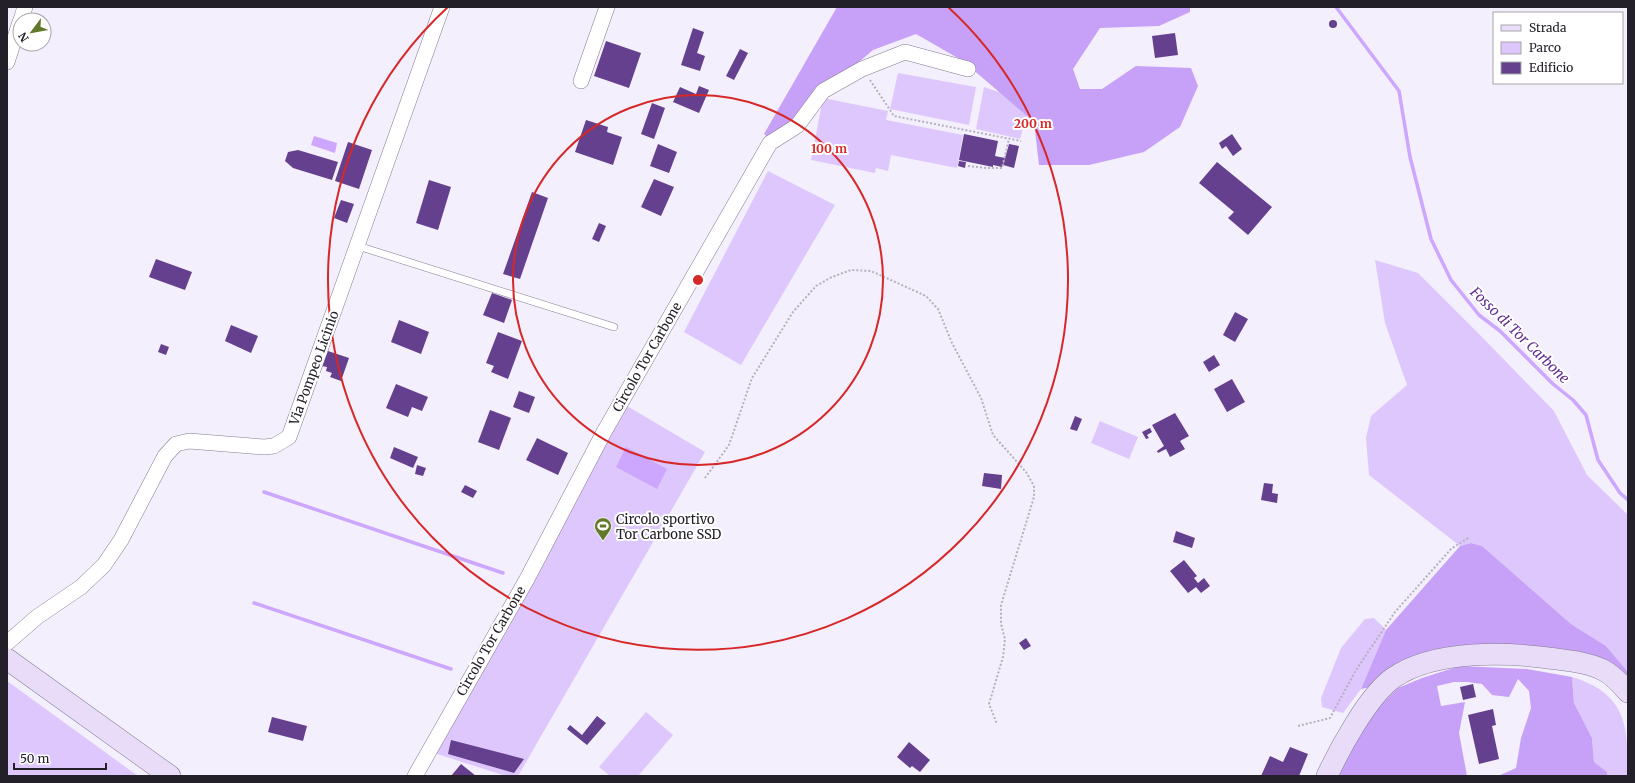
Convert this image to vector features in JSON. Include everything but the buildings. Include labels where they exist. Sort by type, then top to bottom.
[{"type":"main road","points":[[1327,776],[1354,727],[1380,690],[1398,675],[1438,660],[1487,654],[1530,656],[1573,662],[1604,671],[1617,680],[1628,692]]},
{"type":"main road","points":[[7,659],[170,776]]},
{"type":"street","name":"Via Pompeo Licinio","points":[[7,642],[37,617],[81,587],[104,564],[121,540],[165,456],[176,444],[189,441],[264,447],[274,446],[289,437],[442,7]]},
{"type":"street","points":[[581,81],[607,7]]},
{"type":"street","points":[[7,62],[12,46]]},
{"type":"street","name":"Circolo Tor Carbone","points":[[415,776],[527,579],[604,432],[770,143],[797,126],[823,91],[862,69],[905,52],[968,69]]},
{"type":"lane","points":[[358,246],[614,327]]},
{"type":"path","points":[[862,69],[894,116],[1021,141]]},
{"type":"path","points":[[968,166],[1002,168],[1009,139]]},
{"type":"path","points":[[705,478],[729,445],[752,378],[793,312],[816,286],[832,277],[851,270],[871,271],[926,296],[938,309],[952,343],[981,398],[993,435],[1026,472],[1034,486],[1034,497],[1001,605],[1002,624],[1005,639],[1003,657],[989,704],[997,724]]},
{"type":"path","points":[[1298,726],[1324,721],[1330,718],[1356,670],[1395,612],[1451,549],[1468,538]]},
{"type":"green space","points":[[898,73],[976,87],[969,125],[890,109]]},
{"type":"green space","points":[[984,87],[1030,103],[1020,139],[976,129]]},
{"type":"green space","points":[[823,98],[888,111],[886,120],[963,135],[957,168],[891,155],[888,171],[876,168],[875,173],[811,160]]},
{"type":"green space","points":[[768,171],[835,205],[741,365],[684,332]]},
{"type":"green space","points":[[1375,260],[1418,273],[1483,338],[1554,411],[1587,475],[1628,515],[1628,672],[1606,646],[1571,624],[1482,546],[1471,543],[1460,546],[1369,475],[1366,438],[1371,416],[1407,385],[1385,323]]},
{"type":"green space","name":"Circolo sportivo Tor Carbone SSD","points":[[627,406],[705,452],[518,776],[506,776],[434,753]]},
{"type":"green space","points":[[1100,421],[1138,437],[1129,459],[1091,443]]},
{"type":"green space","points":[[1374,618],[1386,630],[1361,689],[1343,713],[1322,707],[1321,698],[1341,648],[1365,619]]},
{"type":"green space","points":[[1572,677],[1590,684],[1604,693],[1614,703],[1621,714],[1627,742],[1628,776],[1607,776],[1607,772],[1594,762],[1592,738],[1574,703]]},
{"type":"green space","points":[[7,681],[138,776],[7,776]]},
{"type":"green space","points":[[646,712],[673,735],[638,776],[610,776],[599,767]]},
{"type":"shaded area","points":[[837,7],[1190,7],[1190,12],[1159,26],[1100,28],[1073,69],[1080,89],[1102,89],[1136,66],[1191,68],[1198,86],[1180,127],[1144,152],[1089,165],[1039,165],[1034,122],[963,61],[916,34],[873,50],[824,92],[775,143],[764,134]]},
{"type":"shaded area","points":[[314,136],[337,143],[335,153],[311,145]]},
{"type":"shaded area","points":[[626,447],[667,469],[657,489],[616,467]]},
{"type":"shaded area","points":[[1471,543],[1482,546],[1571,624],[1606,646],[1628,672],[1628,688],[1619,679],[1465,648],[1371,687],[1361,689],[1386,630],[1460,546]]},
{"type":"shaded area","points":[[1460,666],[1527,669],[1572,677],[1574,703],[1592,738],[1594,762],[1607,772],[1607,776],[1498,776],[1516,768],[1521,738],[1531,708],[1529,691],[1518,679],[1509,697],[1492,695],[1482,684],[1454,682],[1437,686],[1441,706],[1465,702],[1459,733],[1467,776],[1336,776],[1372,713],[1398,688],[1422,678]]},
{"type":"waterway","name":"Fosso di Tor Carbone","points":[[1336,7],[1399,91],[1410,157],[1431,239],[1451,280],[1479,315],[1500,331],[1553,384],[1573,400],[1586,415],[1598,460],[1620,493],[1628,500]]},
{"type":"waterway","points":[[264,492],[503,573]]},
{"type":"waterway","points":[[254,603],[451,669]]},
{"type":"place","name":"Circolo sportivo Tor Carbone SSD","points":[[603,541]]}]
